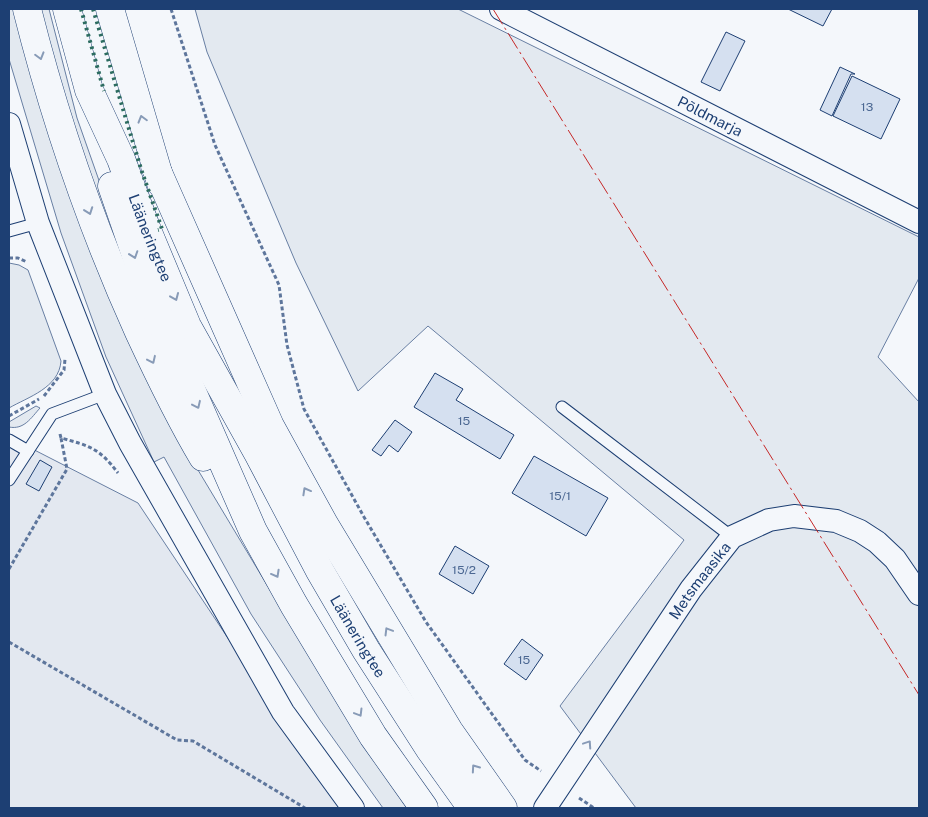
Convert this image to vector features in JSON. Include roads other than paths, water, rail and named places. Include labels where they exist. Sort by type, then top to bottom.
[{"type":"highway","points":[[27,9],[70,155],[119,288],[173,405],[226,494],[253,531]]},
{"type":"highway","name":"Lääneringtee","points":[[67,9],[89,90],[121,159],[147,230],[187,326],[259,455],[320,572],[366,650],[429,748],[472,808]]},
{"type":"highway","name":"Lääneringtee","points":[[110,9],[155,166],[259,455]]},
{"type":"highway","points":[[89,90],[104,163],[138,264],[192,396],[253,531],[294,606],[368,728],[424,808]]},
{"type":"highway","points":[[155,166],[270,426],[324,524],[445,723],[503,808]]},
{"type":"street","name":"Põldmarja","points":[[501,9],[919,222]]},
{"type":"street","points":[[9,124],[38,223],[105,394],[130,443],[283,712],[353,808]]},
{"type":"street","name":"Metsmaasika","points":[[545,808],[692,589],[732,537],[769,520],[794,516],[836,521],[860,531],[876,542],[895,559],[919,594]]},
{"type":"lane","points":[[9,231],[38,223]]},
{"type":"lane","points":[[9,480],[52,414],[105,394]]},
{"type":"lane","points":[[562,407],[732,537]]},
{"type":"lane","points":[[9,440],[28,451]]}]
